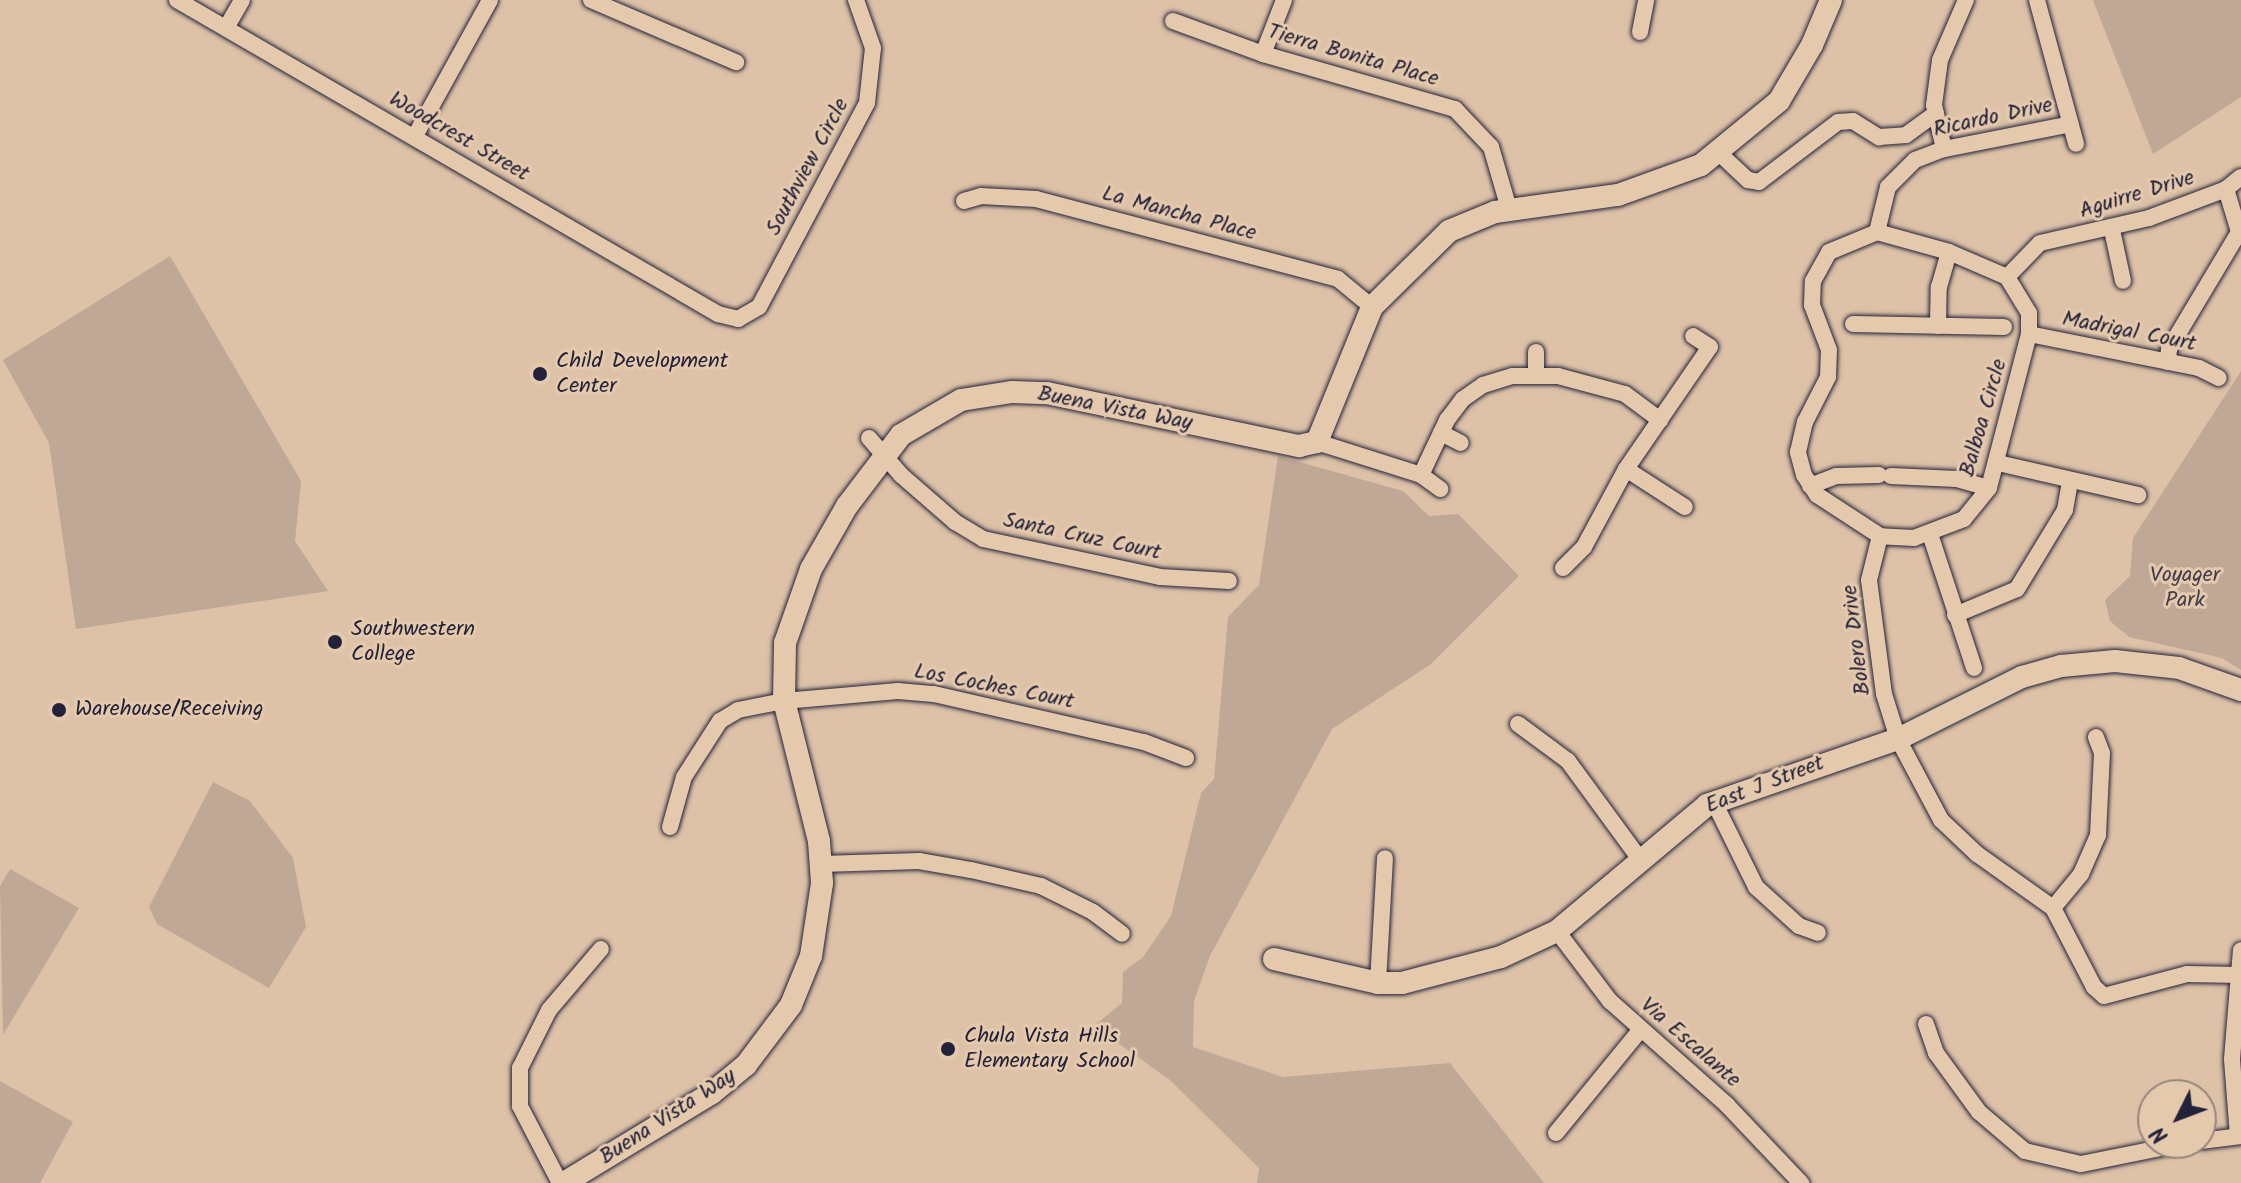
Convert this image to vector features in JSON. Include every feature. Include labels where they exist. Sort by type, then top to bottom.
[{"type":"street","name":"Woodcrest Street","points":[[177,0],[718,314]]},
{"type":"street","points":[[226,28],[242,0]]},
{"type":"street","points":[[415,136],[490,0]]},
{"type":"street","points":[[591,0],[736,62]]},
{"type":"street","name":"Southview Circle","points":[[718,314],[738,319],[759,307],[867,103],[873,48],[856,0]]},
{"type":"street","points":[[1263,54],[1284,0]]},
{"type":"street","points":[[1640,32],[1646,0]]},
{"type":"street","points":[[1440,489],[1421,475],[1317,442],[1372,307],[1449,231],[1509,209],[1618,195],[1677,176],[1719,153],[1779,101],[1812,45],[1831,0]]},
{"type":"street","points":[[1944,149],[1936,113],[1940,60],[1966,0]]},
{"type":"street","points":[[2037,0],[2076,144]]},
{"type":"street","name":"Tierra Bonita Place","points":[[1173,21],[1263,54],[1455,109],[1491,147],[1509,209]]},
{"type":"street","points":[[1719,153],[1748,180],[1759,182],[1783,170],[1838,122],[1853,121],[1879,137],[1906,135],[1936,113]]},
{"type":"street","name":"Ricardo Drive","points":[[1877,232],[1894,177],[1915,160],[1944,149],[2071,124]]},
{"type":"street","name":"Aguirre Drive","points":[[2007,277],[2040,243],[2112,230],[2226,189],[2241,177]]},
{"type":"street","points":[[2168,362],[2169,349],[2239,232],[2226,189]]},
{"type":"street","name":"La Mancha Place","points":[[964,201],[981,196],[1036,199],[1338,279],[1372,307]]},
{"type":"street","points":[[2112,230],[2123,281]]},
{"type":"street","points":[[1880,536],[1810,486],[1798,452],[1805,422],[1828,377],[1829,350],[1812,305],[1813,281],[1829,252],[1877,232],[1949,252],[2007,277]]},
{"type":"street","points":[[1938,326],[1939,287],[1949,252]]},
{"type":"street","name":"Balboa Circle","points":[[1880,536],[1930,534],[1964,519],[1989,488],[1998,463],[2029,334],[2029,313],[2007,277]]},
{"type":"street","points":[[1853,324],[2004,327]]},
{"type":"street","name":"Madrigal Court","points":[[2029,334],[2168,362],[2219,378]]},
{"type":"street","points":[[1563,568],[1584,547],[1626,469],[1710,347],[1693,336]]},
{"type":"street","points":[[1536,352],[1536,376]]},
{"type":"street","points":[[1421,475],[1441,433],[1463,399],[1483,385],[1536,376],[1558,376],[1625,394],[1660,420]]},
{"type":"street","name":"Buena Vista Way","points":[[562,1183],[712,1093],[746,1065],[783,1021],[811,956],[821,864],[784,701],[782,668],[792,615],[876,446],[936,411],[975,396],[1012,392],[1056,395],[1299,446],[1317,442]]},
{"type":"street","points":[[1441,433],[1461,443]]},
{"type":"street","name":"Santa Cruz Court","points":[[876,446],[955,522],[983,539],[1160,577],[1229,581]]},
{"type":"street","points":[[1998,463],[2070,482],[2138,495]]},
{"type":"street","points":[[1626,469],[1685,507]]},
{"type":"street","points":[[1810,486],[1836,476],[1885,476],[1957,479],[1989,488]]},
{"type":"street","points":[[1955,615],[2017,589],[2065,510],[2070,482]]},
{"type":"street","points":[[1930,534],[1974,668]]},
{"type":"street","name":"Bolero Drive","points":[[1880,536],[1869,580],[1884,694],[1898,739],[1941,820],[1977,854],[2053,908]]},
{"type":"street","name":"East J Street","points":[[1274,959],[1378,983],[1447,973],[1501,957],[1557,931],[1639,858],[1714,802],[1898,739],[2022,677],[2061,666],[2115,661],[2179,668],[2241,690]]},
{"type":"street","name":"Los Coches Court","points":[[670,827],[684,777],[720,721],[738,710],[784,701],[898,691],[934,694],[1144,742],[1186,758]]},
{"type":"street","points":[[1518,724],[1568,761],[1639,858]]},
{"type":"street","points":[[2096,737],[2102,753],[2098,835],[2081,874],[2053,908],[2094,987],[2104,996],[2187,974],[2239,975]]},
{"type":"street","points":[[1714,802],[1756,887],[1799,926],[1818,933]]},
{"type":"street","points":[[1378,983],[1385,858]]},
{"type":"street","points":[[821,864],[919,861],[971,870],[1050,890],[1122,934]]},
{"type":"street","name":"Via Escalante","points":[[1557,931],[1596,986],[1760,1136],[1801,1183]]},
{"type":"street","points":[[562,1183],[520,1106],[520,1068],[549,1010],[601,949]]},
{"type":"street","points":[[2217,1139],[2240,1136],[2232,1059],[2241,950]]},
{"type":"street","points":[[1926,1024],[1936,1053],[1979,1112],[2025,1151],[2081,1164],[2137,1153]]},
{"type":"street","points":[[1556,1133],[1641,1029]]},
{"type":"green space","points":[[2093,0],[2241,0],[2241,97],[2153,154]]},
{"type":"green space","points":[[170,256],[301,481],[295,541],[328,591],[76,629],[49,443],[3,360]]},
{"type":"green space","name":"Voyager Park","points":[[2241,371],[2241,670],[2222,658],[2129,637],[2110,621],[2105,600],[2130,576],[2133,538]]},
{"type":"green space","points":[[1278,456],[1403,491],[1429,516],[1458,514],[1519,576],[1431,664],[1332,729],[1210,956],[1194,1001],[1193,1047],[1283,1077],[1450,1063],[1544,1183],[1257,1183],[1259,1168],[1170,1080],[1094,1026],[1122,1003],[1123,972],[1143,957],[1171,916],[1201,793],[1214,779],[1228,617],[1259,585]]},
{"type":"green space","points":[[213,782],[250,801],[293,858],[306,927],[269,988],[157,924],[149,907]]},
{"type":"green space","points":[[10,869],[79,908],[3,1035],[0,886]]},
{"type":"green space","points":[[0,1081],[73,1122],[40,1183],[0,1183]]},
{"type":"place","name":"Child Development Center","points":[[540,374]]},
{"type":"place","name":"Southwestern College","points":[[335,642]]},
{"type":"place","name":"Warehouse/Receiving","points":[[59,710]]},
{"type":"place","name":"Chula Vista Hills Elementary School","points":[[948,1049]]}]
